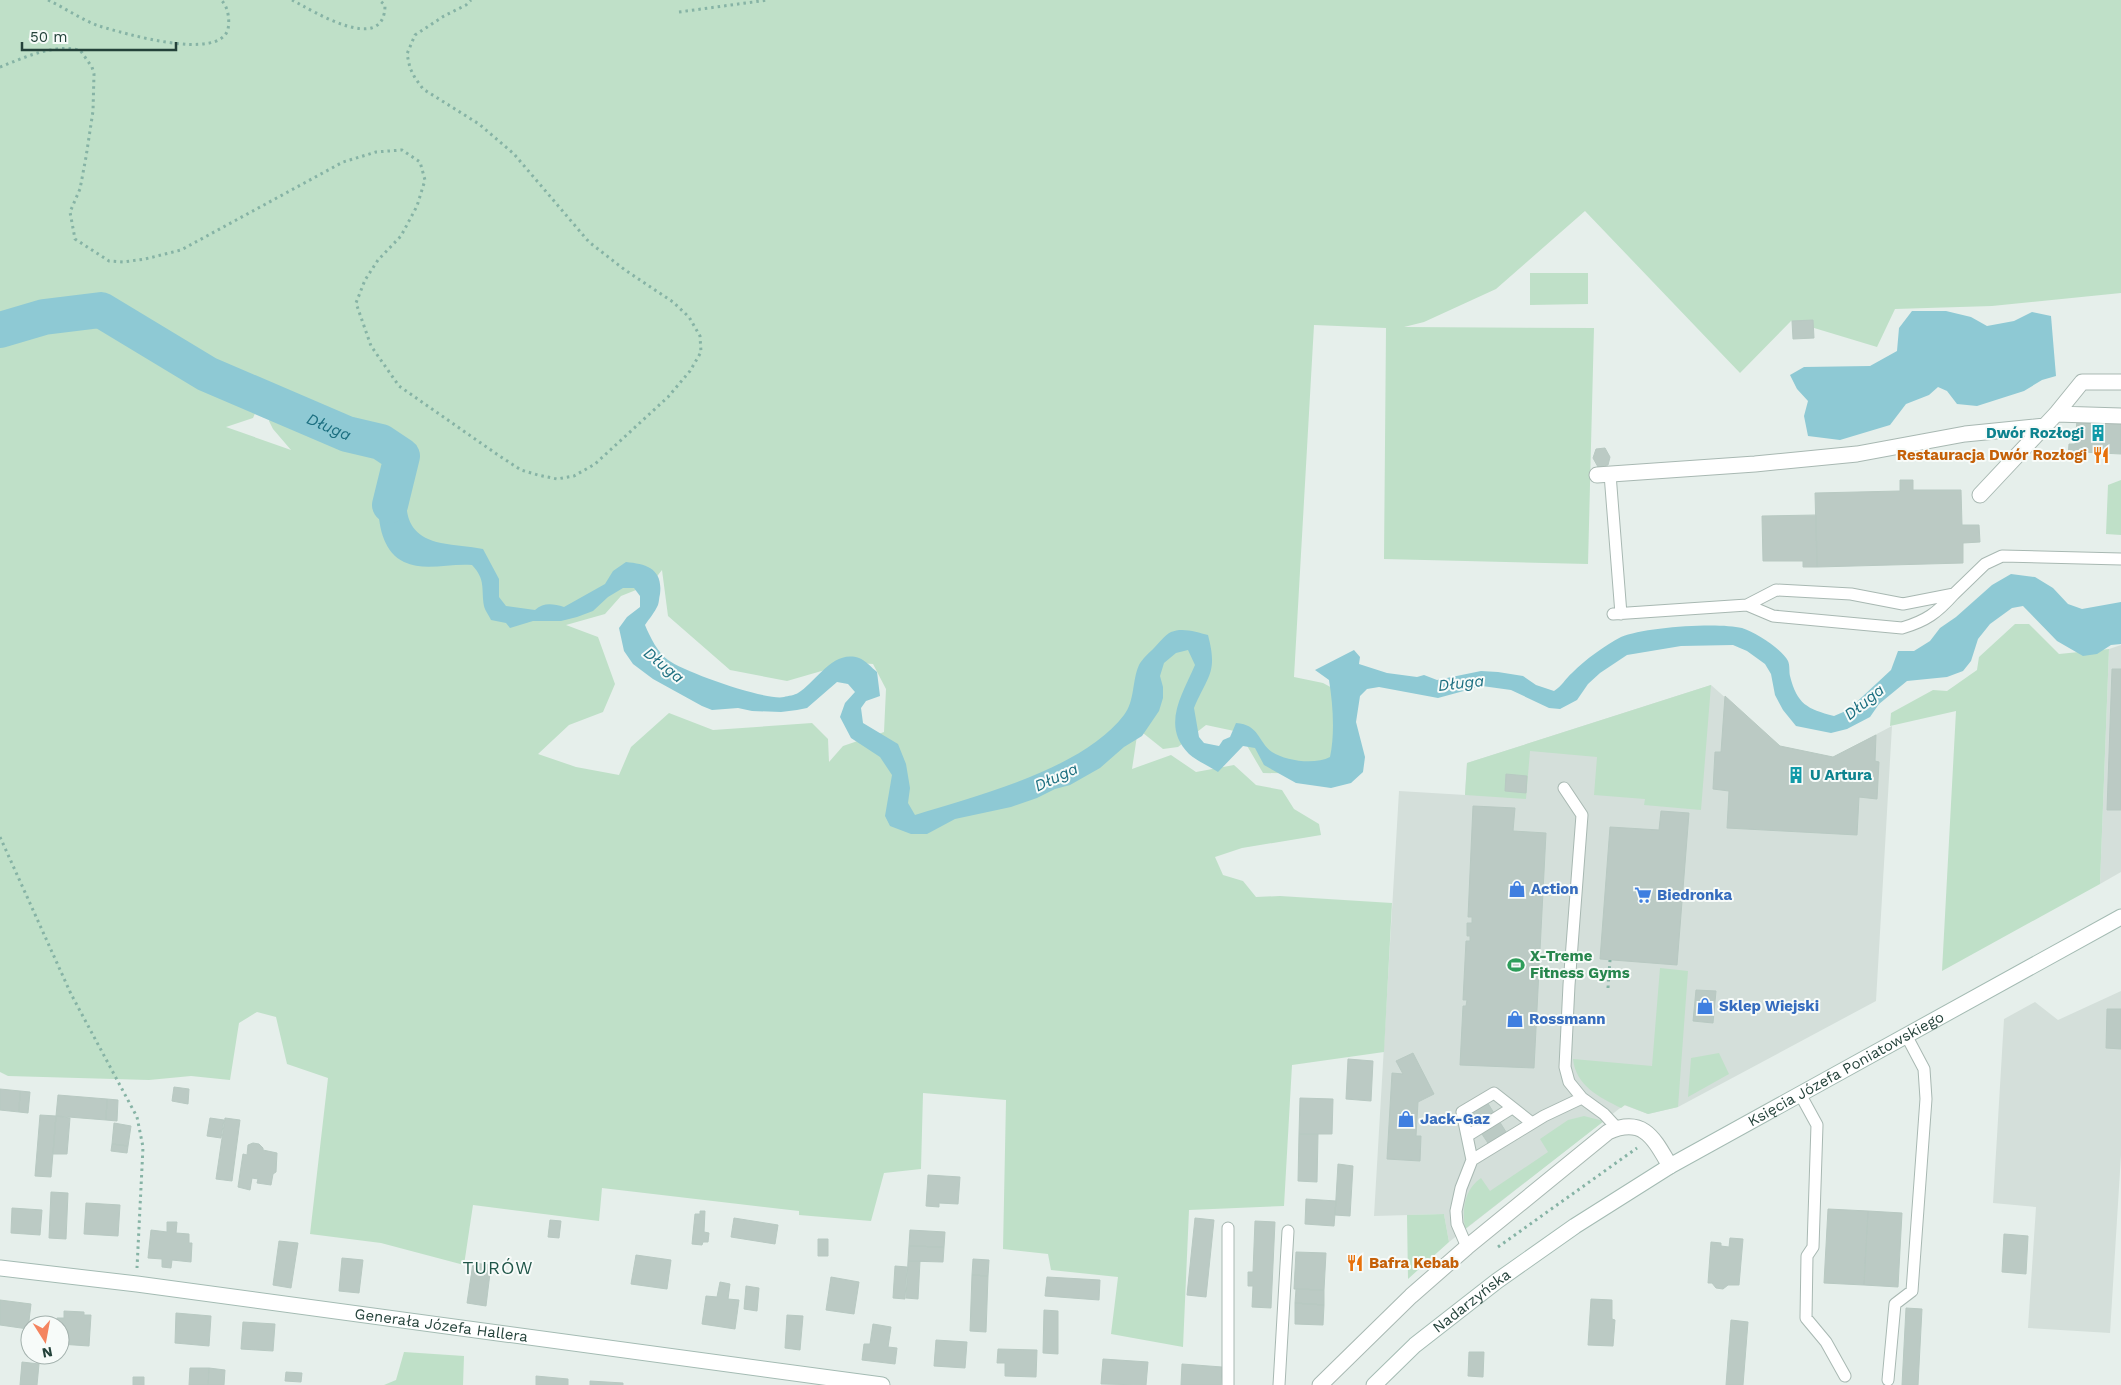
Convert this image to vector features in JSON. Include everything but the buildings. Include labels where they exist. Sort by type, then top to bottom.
[{"type":"street","points":[[1980,495],[2056,414],[2082,382],[2121,382]]},
{"type":"street","points":[[2056,414],[2121,416]]},
{"type":"street","points":[[1603,474],[1755,464],[1857,454],[1965,434],[2045,426]]},
{"type":"street","name":"Księcia Józefa Poniatowskiego","points":[[1575,1226],[1670,1166],[2121,917]]},
{"type":"street","points":[[1320,1385],[1411,1296],[1467,1246],[1600,1137],[1617,1128],[1631,1126],[1645,1131],[1653,1138],[1670,1166]]},
{"type":"street","name":"Nadarzyńska","points":[[1374,1385],[1415,1345],[1497,1281],[1575,1226]]},
{"type":"street","name":"Generała Józefa Hallera","points":[[0,1268],[137,1284],[882,1385]]},
{"type":"lane","points":[[1603,474],[1617,614],[1747,605],[1776,590],[1851,594],[1903,604],[1954,594]]},
{"type":"lane","points":[[1747,605],[1773,616],[1902,628],[1922,622],[1940,609],[1986,564],[2002,556],[2121,559]]},
{"type":"lane","points":[[1564,788],[1582,815],[1564,1060],[1566,1073],[1569,1082],[1582,1098],[1604,1114],[1617,1128]]},
{"type":"lane","points":[[1888,1380],[1895,1304],[1912,1292],[1926,1099],[1924,1069],[1906,1035]]},
{"type":"lane","points":[[1467,1246],[1457,1224],[1456,1211],[1461,1188],[1472,1160],[1462,1112],[1494,1093],[1532,1123]]},
{"type":"lane","points":[[1800,1094],[1817,1125],[1813,1247],[1807,1256],[1806,1318],[1826,1342],[1845,1376]]},
{"type":"lane","points":[[1472,1160],[1532,1123],[1582,1098]]},
{"type":"lane","points":[[1467,1136],[1512,1108]]},
{"type":"lane","points":[[1228,1228],[1228,1385]]},
{"type":"lane","points":[[1279,1385],[1288,1231]]},
{"type":"path","points":[[48,0],[98,25],[167,43],[194,46],[213,43],[224,38],[228,29],[229,17],[221,0]]},
{"type":"path","points":[[292,0],[326,18],[355,29],[370,28],[381,22],[385,16],[385,6],[379,0]]},
{"type":"path","points":[[0,67],[52,48],[67,47],[80,50],[92,67],[94,74],[93,111],[86,158],[80,190],[70,212],[75,239],[109,262],[145,259],[180,250],[342,162],[376,152],[402,150],[420,162],[425,180],[417,206],[401,236],[378,260],[365,280],[356,303],[371,346],[399,386],[521,470],[557,479],[574,476],[595,464],[668,397],[690,371],[701,352],[700,336],[689,317],[673,302],[625,270],[589,242],[514,154],[479,124],[423,89],[415,78],[410,68],[407,54],[415,36],[444,16],[466,5],[471,0]]},
{"type":"path","points":[[679,12],[768,0]]},
{"type":"path","points":[[0,837],[71,994],[137,1117],[143,1147],[137,1284]]},
{"type":"path","points":[[1608,988],[1610,960]]},
{"type":"path","points":[[1496,1248],[1631,1153],[1642,1142]]},
{"type":"shaded area","points":[[2121,645],[2121,872],[2100,884],[2109,649]]},
{"type":"shaded area","points":[[1711,685],[1780,746],[1833,757],[1892,726],[1876,1001],[1678,1107],[1648,1114],[1624,1105],[1449,1242],[1444,1214],[1374,1216],[1399,791],[1465,795],[1467,763]]},
{"type":"shaded area","points":[[2121,991],[2121,1155],[2110,1333],[2028,1328],[2036,1207],[1993,1203],[2004,1019],[2035,1002],[2058,1020]]},
{"type":"green space","points":[[0,0],[2121,0],[2121,293],[1992,306],[1895,309],[1877,347],[1791,321],[1740,373],[1585,211],[1496,289],[1424,322],[1404,327],[1594,328],[1588,564],[1384,559],[1386,328],[1314,325],[1294,677],[1323,683],[1336,690],[1331,774],[1263,773],[1239,732],[1206,725],[1178,747],[1163,749],[1138,729],[1132,769],[1171,755],[1196,772],[1234,765],[1256,785],[1282,790],[1294,809],[1319,824],[1321,835],[1242,848],[1215,857],[1223,875],[1243,881],[1256,897],[1280,896],[1392,903],[1384,1052],[1292,1065],[1284,1206],[1189,1210],[1183,1347],[1111,1334],[1118,1277],[1051,1270],[1048,1254],[1003,1249],[1006,1100],[923,1093],[921,1169],[884,1173],[871,1221],[799,1215],[799,1211],[602,1188],[599,1221],[473,1205],[464,1265],[381,1243],[310,1234],[328,1078],[287,1064],[276,1017],[257,1012],[239,1023],[230,1080],[191,1076],[149,1080],[8,1076],[0,1072]],"holes":[[[265,391],[282,395],[269,421],[273,429],[291,450],[226,427],[253,418]],[[662,570],[668,616],[730,670],[787,681],[846,662],[873,664],[886,689],[884,732],[843,746],[829,762],[828,739],[812,723],[713,730],[669,713],[631,747],[619,775],[576,767],[538,754],[569,725],[603,712],[615,684],[598,637],[566,625],[605,614],[621,596],[636,590],[647,589]]]},
{"type":"green space","points":[[1530,273],[1588,273],[1588,304],[1530,305]]},
{"type":"green space","points":[[2121,480],[2121,535],[2106,534],[2108,485]]},
{"type":"green space","points":[[2015,624],[2029,624],[2059,654],[2109,649],[2100,884],[1942,971],[1956,711],[1890,726],[1891,713],[1933,690],[1947,691],[1977,670],[1979,657]]},
{"type":"green space","points":[[1711,685],[1701,810],[1644,805],[1645,799],[1594,795],[1597,757],[1530,751],[1526,799],[1465,795],[1467,763]]},
{"type":"green space","points":[[1660,968],[1688,971],[1678,1107],[1648,1114],[1625,1105],[1621,1108],[1590,1090],[1579,1076],[1573,1059],[1652,1066]]},
{"type":"green space","points":[[1719,1053],[1729,1074],[1688,1097],[1691,1058]]},
{"type":"green space","points":[[1584,1116],[1604,1121],[1465,1229],[1465,1200],[1475,1183],[1481,1178],[1490,1191],[1548,1152],[1540,1139],[1568,1120]]},
{"type":"green space","points":[[1444,1214],[1449,1242],[1408,1279],[1407,1215]]},
{"type":"green space","points":[[404,1352],[464,1356],[463,1385],[384,1385],[396,1380]]},
{"type":"water","points":[[1912,311],[1946,311],[1971,317],[1987,326],[2014,321],[2032,312],[2051,316],[2056,376],[2042,380],[2024,391],[1977,406],[1957,404],[1947,391],[1938,387],[1929,395],[1906,404],[1890,425],[1840,440],[1808,436],[1804,416],[1808,401],[1797,389],[1790,375],[1804,367],[1870,366],[1897,351],[1899,328]]},
{"type":"water","points":[[402,456],[411,458],[406,498],[410,521],[416,531],[426,538],[441,543],[483,549],[499,579],[499,597],[506,606],[535,610],[549,604],[564,607],[605,584],[613,571],[626,562],[641,564],[656,573],[660,586],[658,605],[645,625],[652,640],[664,657],[690,671],[761,695],[784,697],[798,693],[833,662],[841,658],[850,656],[864,660],[877,672],[880,696],[866,701],[861,708],[863,723],[898,744],[906,764],[910,788],[908,803],[915,815],[1027,778],[1083,751],[1106,734],[1128,709],[1140,663],[1164,637],[1171,632],[1180,630],[1190,630],[1208,635],[1211,648],[1212,666],[1194,708],[1199,737],[1204,743],[1219,746],[1223,740],[1230,737],[1236,723],[1244,724],[1254,730],[1272,752],[1285,758],[1301,761],[1317,761],[1330,757],[1333,738],[1329,680],[1315,670],[1354,650],[1360,657],[1359,664],[1387,673],[1417,677],[1424,675],[1437,680],[1481,671],[1498,672],[1523,676],[1536,685],[1554,691],[1589,658],[1621,637],[1632,633],[1681,626],[1731,626],[1754,633],[1780,651],[1788,661],[1793,685],[1804,704],[1817,711],[1834,716],[1848,710],[1891,670],[1898,651],[1914,651],[1930,641],[1940,628],[1956,617],[1992,585],[2011,574],[2035,577],[2053,588],[2068,604],[2082,609],[2121,602],[2121,644],[2111,645],[2097,654],[2083,656],[2057,641],[2023,606],[2012,608],[1990,624],[1978,639],[1971,661],[1963,671],[1947,677],[1907,681],[1879,704],[1870,717],[1847,729],[1831,733],[1796,726],[1783,710],[1775,695],[1771,674],[1765,664],[1747,651],[1733,645],[1681,646],[1627,655],[1600,673],[1588,684],[1577,700],[1560,709],[1549,708],[1511,690],[1482,686],[1438,698],[1379,687],[1367,689],[1360,696],[1356,722],[1365,757],[1363,772],[1351,783],[1331,788],[1296,783],[1264,765],[1255,748],[1243,746],[1218,772],[1189,754],[1176,732],[1175,721],[1180,699],[1195,665],[1188,650],[1176,653],[1164,663],[1160,676],[1163,698],[1159,711],[1142,736],[1124,747],[1100,768],[1070,785],[1055,789],[1037,798],[1011,807],[955,819],[927,834],[911,834],[890,826],[885,816],[892,775],[880,757],[851,738],[840,717],[845,703],[855,692],[848,684],[837,682],[807,708],[797,710],[781,712],[752,711],[738,708],[712,710],[653,679],[633,664],[624,651],[619,628],[627,617],[640,607],[640,596],[634,588],[623,588],[608,597],[593,611],[577,617],[561,621],[533,621],[510,628],[506,623],[491,620],[484,606],[481,580],[472,565],[429,567],[404,562],[389,549],[384,540],[379,520],[380,482],[386,471],[394,464],[394,458]]},
{"type":"waterway","name":"Długa","points":[[0,330],[44,317],[101,310],[207,374],[347,434],[381,442],[402,456],[390,505]]},
{"type":"place","name":"Dwór Rozłogi","points":[[2098,433]]},
{"type":"place","name":"Restauracja Dwór Rozłogi","points":[[2101,455]]},
{"type":"place","name":"U Artura","points":[[1796,775]]},
{"type":"place","name":"Action","points":[[1517,889]]},
{"type":"place","name":"Biedronka","points":[[1643,895]]},
{"type":"place","name":"X-Treme Fitness Gyms","points":[[1516,965]]},
{"type":"place","name":"Sklep Wiejski","points":[[1705,1006]]},
{"type":"place","name":"Rossmann","points":[[1515,1019]]},
{"type":"place","name":"Jack-Gaz","points":[[1406,1119]]},
{"type":"place","name":"Bafra Kebab","points":[[1355,1263]]},
{"type":"district","name":"TURÓW","points":[[498,1267]]}]
